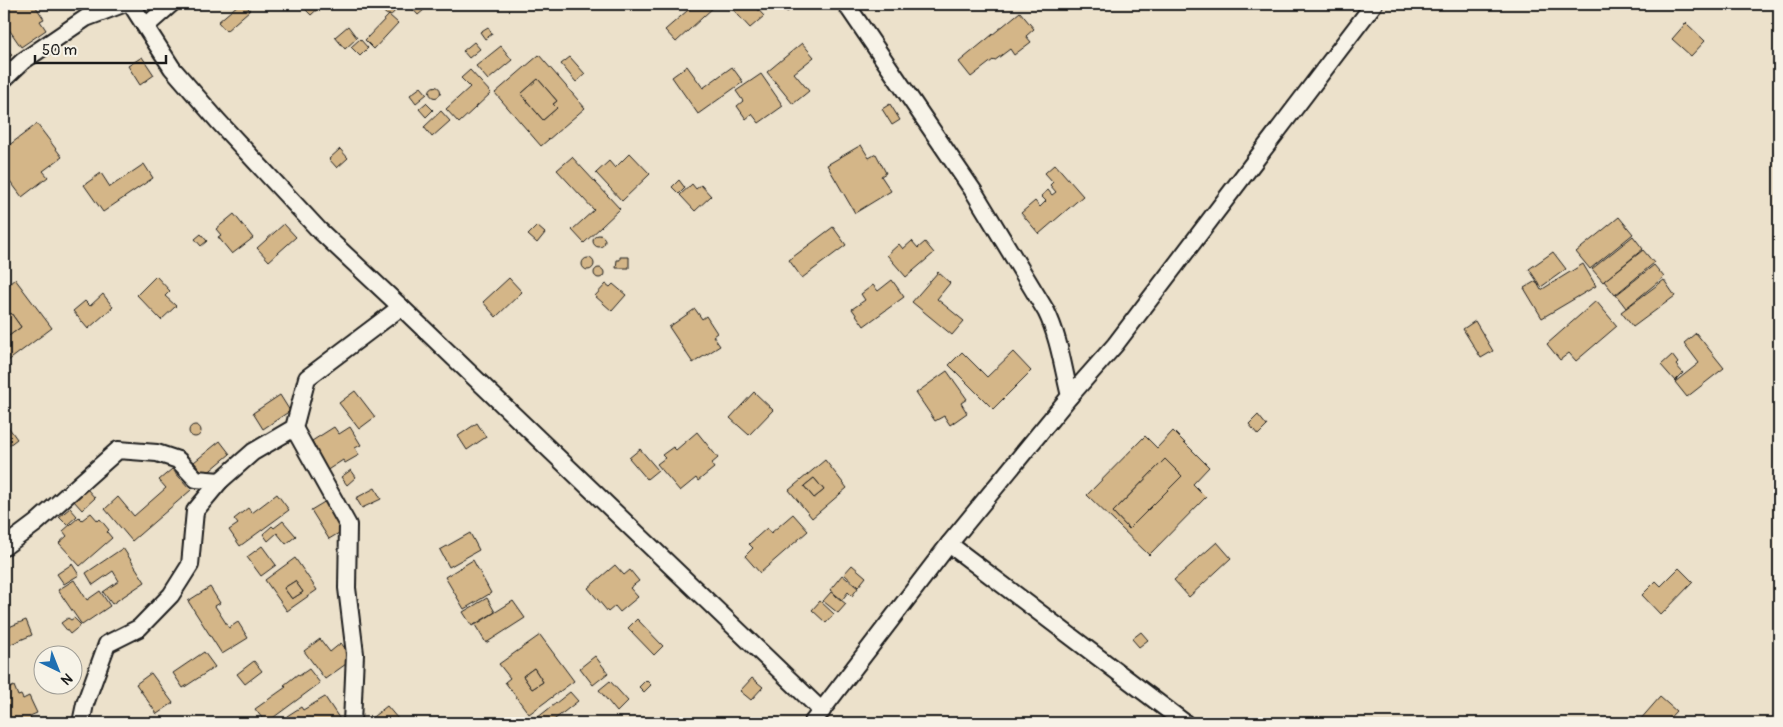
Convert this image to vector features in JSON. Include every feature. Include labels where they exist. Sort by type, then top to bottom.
[{"type":"street","points":[[4,79],[23,61],[86,18],[123,4]]},
{"type":"street","points":[[132,4],[172,68],[218,122],[318,229],[401,306],[817,717],[949,544],[1070,396],[1115,345],[1374,4]]},
{"type":"street","points":[[146,26],[171,4]]},
{"type":"street","points":[[846,4],[974,192],[1046,311],[1054,328],[1070,396]]},
{"type":"street","points":[[352,723],[355,654],[347,588],[348,525],[294,428],[307,378],[401,306]]},
{"type":"street","points":[[81,723],[85,704],[107,644],[139,628],[171,594],[190,565],[196,511],[220,481],[253,452],[294,428]]},
{"type":"street","points":[[4,547],[36,523],[118,450],[157,453],[178,460],[196,479],[220,481]]},
{"type":"street","points":[[949,544],[1185,723]]},
{"type":"building","points":[[389,3],[395,9],[389,15],[383,9]]},
{"type":"building","points":[[4,4],[34,4],[44,19],[40,21],[46,30],[21,47],[4,22]]},
{"type":"building","points":[[239,4],[244,4],[250,10],[226,31],[218,22]]},
{"type":"building","points":[[300,4],[323,4],[311,15]]},
{"type":"building","points":[[408,4],[431,4],[418,15]]},
{"type":"building","points":[[695,4],[716,5],[676,42],[665,30]]},
{"type":"building","points":[[728,4],[753,4],[764,16],[750,28]]},
{"type":"building","points":[[782,4],[798,4],[787,12]]},
{"type":"building","points":[[1020,12],[1034,29],[1026,36],[1031,42],[1014,55],[1010,49],[971,77],[959,62]]},
{"type":"building","points":[[389,15],[398,23],[374,49],[365,40]]},
{"type":"building","points":[[1686,23],[1705,41],[1691,56],[1672,39]]},
{"type":"building","points":[[348,26],[357,38],[345,49],[335,37]]},
{"type":"building","points":[[488,27],[492,34],[485,39],[480,32]]},
{"type":"building","points":[[360,39],[368,48],[360,56],[351,47]]},
{"type":"building","points":[[474,42],[480,49],[469,58],[463,51]]},
{"type":"building","points":[[802,43],[814,57],[794,73],[809,91],[793,104],[767,72]]},
{"type":"building","points":[[4,44],[12,55],[4,61]]},
{"type":"building","points":[[501,46],[512,60],[488,80],[476,66]]},
{"type":"building","points":[[539,55],[585,108],[541,146],[495,93]],"holes":[[[538,79],[557,101],[553,104],[557,108],[543,120],[521,94]]]},
{"type":"building","points":[[142,57],[154,75],[140,85],[128,66]]},
{"type":"building","points":[[570,57],[585,74],[576,82],[561,64]]},
{"type":"building","points":[[687,66],[703,88],[732,67],[743,82],[698,114],[672,77]]},
{"type":"building","points":[[470,70],[491,93],[459,123],[446,109],[470,87],[461,78]]},
{"type":"building","points":[[761,74],[783,106],[759,123],[752,114],[746,119],[737,106],[743,101],[736,91]]},
{"type":"building","points":[[538,79],[557,101],[553,104],[557,108],[543,120],[521,94]]},
{"type":"building","points":[[421,87],[427,94],[416,103],[410,95]]},
{"type":"building","points":[[433,87],[437,87],[440,92],[439,96],[433,97],[430,94],[430,90]]},
{"type":"building","points":[[426,103],[433,110],[426,117],[419,109]]},
{"type":"building","points":[[890,104],[900,120],[892,125],[882,109]]},
{"type":"building","points":[[441,111],[450,121],[432,137],[424,127]]},
{"type":"building","points":[[37,124],[62,157],[43,171],[48,177],[22,197],[4,173],[4,149]]},
{"type":"building","points":[[861,145],[869,158],[876,154],[886,173],[881,176],[891,191],[855,213],[827,165]]},
{"type":"building","points":[[340,149],[348,158],[337,168],[329,159]]},
{"type":"building","points":[[630,153],[650,174],[622,201],[596,173],[609,161],[615,168]]},
{"type":"building","points":[[572,157],[620,209],[584,243],[572,230],[594,210],[557,170]]},
{"type":"building","points":[[144,164],[153,178],[103,212],[84,185],[101,173],[110,187]]},
{"type":"building","points":[[1055,164],[1083,196],[1039,234],[1021,213],[1035,201],[1040,207],[1046,201],[1041,196],[1048,190],[1052,195],[1056,192],[1050,185],[1053,182],[1045,173]]},
{"type":"building","points":[[679,180],[685,188],[679,194],[672,187]]},
{"type":"building","points":[[692,184],[696,189],[701,185],[711,196],[695,211],[680,195]]},
{"type":"building","points":[[234,214],[253,238],[232,254],[218,237],[221,235],[216,229]]},
{"type":"building","points":[[1619,217],[1633,234],[1590,269],[1576,252]]},
{"type":"building","points":[[284,224],[296,237],[269,261],[257,248]]},
{"type":"building","points":[[537,226],[545,233],[537,243],[528,235]]},
{"type":"building","points":[[833,227],[846,245],[802,278],[789,260]]},
{"type":"building","points":[[201,234],[207,241],[201,246],[195,239]]},
{"type":"building","points":[[597,235],[601,235],[605,241],[601,247],[597,247],[593,243],[593,239]]},
{"type":"building","points":[[1633,236],[1643,249],[1603,282],[1592,269]]},
{"type":"building","points":[[912,241],[918,248],[925,242],[934,253],[906,277],[887,255],[899,244],[903,249]]},
{"type":"building","points":[[1643,250],[1654,263],[1615,295],[1604,281]]},
{"type":"building","points":[[1553,252],[1566,269],[1541,287],[1529,269]]},
{"type":"building","points":[[620,257],[629,257],[629,268],[616,268],[617,260],[620,260]]},
{"type":"building","points":[[586,258],[590,258],[594,264],[590,270],[586,270],[582,266],[582,262]]},
{"type":"building","points":[[1583,264],[1596,286],[1542,318],[1524,288],[1536,281],[1541,290]]},
{"type":"building","points":[[1654,265],[1664,277],[1626,308],[1616,295]]},
{"type":"building","points":[[597,268],[601,268],[604,273],[603,277],[597,278],[594,275],[594,271]]},
{"type":"building","points":[[938,272],[950,283],[937,299],[964,321],[952,335],[912,302]]},
{"type":"building","points":[[156,276],[170,291],[165,296],[176,306],[161,320],[137,295]]},
{"type":"building","points":[[509,278],[522,292],[496,317],[483,302]]},
{"type":"building","points":[[15,279],[52,328],[4,364],[4,336],[6,338],[21,327],[11,313],[4,319],[4,288]]},
{"type":"building","points":[[892,280],[904,297],[864,326],[852,309],[865,300],[861,294],[873,285],[878,291]]},
{"type":"building","points":[[1664,280],[1675,296],[1633,327],[1621,312]]},
{"type":"building","points":[[606,284],[610,287],[613,284],[626,295],[612,311],[595,296]]},
{"type":"building","points":[[103,294],[113,307],[88,329],[73,311],[85,301],[90,306]]},
{"type":"building","points":[[1596,301],[1617,326],[1576,361],[1569,353],[1560,360],[1547,344]]},
{"type":"building","points":[[695,309],[702,319],[706,316],[717,333],[713,336],[720,346],[693,363],[669,327]]},
{"type":"building","points":[[11,313],[21,327],[6,338],[4,336],[4,319]]},
{"type":"building","points":[[1475,321],[1493,351],[1481,358],[1463,329]]},
{"type":"building","points":[[1696,333],[1724,368],[1687,397],[1675,382],[1699,363],[1684,343]]},
{"type":"building","points":[[962,352],[987,377],[1013,352],[1031,371],[993,409],[949,365]]},
{"type":"building","points":[[1672,355],[1678,363],[1676,365],[1683,373],[1675,381],[1661,365]]},
{"type":"building","points":[[947,371],[967,399],[961,403],[967,413],[950,425],[944,416],[935,421],[916,393]]},
{"type":"building","points":[[355,391],[375,417],[359,429],[339,403]]},
{"type":"building","points":[[754,392],[773,410],[749,435],[730,418]]},
{"type":"building","points":[[280,395],[290,411],[263,429],[253,413]]},
{"type":"building","points":[[1258,415],[1267,426],[1258,435],[1249,424]]},
{"type":"building","points":[[4,421],[17,439],[4,449]]},
{"type":"building","points":[[477,423],[486,437],[467,450],[458,436]]},
{"type":"building","points":[[193,425],[197,425],[201,431],[197,437],[193,437],[189,433],[189,429]]},
{"type":"building","points":[[334,427],[339,434],[350,427],[361,445],[355,448],[359,455],[345,463],[343,460],[326,471],[313,450],[316,448],[312,441]]},
{"type":"building","points":[[1173,431],[1209,467],[1193,484],[1206,497],[1149,555],[1087,495],[1145,436],[1157,448]],"holes":[[[1165,459],[1182,476],[1129,529],[1113,512]]]},
{"type":"building","points":[[697,432],[718,458],[711,464],[714,468],[698,481],[696,478],[680,491],[657,464],[665,458],[662,455],[673,447],[676,450]]},
{"type":"building","points":[[220,441],[230,454],[205,475],[194,462]]},
{"type":"building","points":[[640,449],[658,470],[647,479],[629,458]]},
{"type":"building","points":[[1165,459],[1182,476],[1129,529],[1113,512]]},
{"type":"building","points":[[825,460],[847,488],[812,518],[789,490]],"holes":[[[814,478],[824,490],[814,498],[804,486]]]},
{"type":"building","points":[[172,469],[191,490],[132,541],[105,509],[118,497],[134,516],[166,488],[159,480]]},
{"type":"building","points":[[351,470],[356,477],[347,485],[341,477]]},
{"type":"building","points":[[814,478],[824,490],[814,498],[804,486]]},
{"type":"building","points":[[375,488],[381,499],[362,508],[356,498]]},
{"type":"building","points":[[87,489],[95,498],[82,510],[73,500]]},
{"type":"building","points":[[277,494],[289,510],[240,546],[229,530],[238,524],[234,519],[248,508],[252,513]]},
{"type":"building","points":[[326,501],[344,530],[329,539],[311,510]]},
{"type":"building","points":[[70,508],[77,516],[67,525],[59,517]]},
{"type":"building","points":[[91,513],[98,521],[100,519],[109,530],[107,532],[112,538],[80,566],[59,543],[67,536],[63,531],[79,517],[82,520]]},
{"type":"building","points":[[793,514],[808,531],[760,573],[745,556],[753,548],[749,544],[767,528],[771,533]]},
{"type":"building","points":[[283,521],[296,536],[286,544],[277,533],[268,541],[263,534],[272,526],[274,528]]},
{"type":"building","points":[[470,533],[479,550],[449,567],[440,550]]},
{"type":"building","points":[[1217,542],[1231,558],[1189,597],[1174,580]]},
{"type":"building","points":[[262,546],[276,565],[261,576],[247,557]]},
{"type":"building","points":[[123,548],[145,582],[112,604],[103,592],[119,581],[113,571],[93,585],[86,573]]},
{"type":"building","points":[[295,558],[317,590],[287,611],[265,580]],"holes":[[[295,581],[303,592],[292,599],[284,588]]]},
{"type":"building","points":[[473,560],[491,593],[464,609],[445,577]]},
{"type":"building","points":[[72,564],[79,575],[64,584],[57,574]]},
{"type":"building","points":[[615,565],[624,575],[630,570],[639,581],[630,588],[638,597],[620,612],[615,606],[608,612],[588,588]]},
{"type":"building","points":[[852,565],[866,577],[858,587],[844,574]]},
{"type":"building","points":[[1679,568],[1693,582],[1661,615],[1642,595],[1656,581],[1661,586]]},
{"type":"building","points":[[842,575],[858,588],[852,596],[848,592],[842,600],[830,590]]},
{"type":"building","points":[[74,580],[87,600],[100,591],[110,606],[82,625],[58,590]]},
{"type":"building","points":[[295,581],[303,592],[292,599],[284,588]]},
{"type":"building","points":[[210,587],[220,603],[215,606],[229,628],[238,622],[248,638],[222,654],[188,601]]},
{"type":"building","points":[[831,592],[846,604],[838,613],[823,601]]},
{"type":"building","points":[[487,598],[495,612],[472,626],[463,612]]},
{"type":"building","points":[[513,601],[525,618],[486,643],[475,625]]},
{"type":"building","points":[[820,601],[834,614],[826,623],[812,610]]},
{"type":"building","points":[[68,618],[71,620],[74,618],[81,625],[70,634],[61,623]]},
{"type":"building","points":[[637,619],[663,646],[654,655],[628,628]]},
{"type":"building","points":[[26,620],[32,635],[4,647],[4,629]]},
{"type":"building","points":[[1141,632],[1148,640],[1139,647],[1132,639]]},
{"type":"building","points":[[540,635],[574,681],[529,714],[505,682],[510,678],[499,664]],"holes":[[[534,668],[543,682],[532,689],[523,676]]]},
{"type":"building","points":[[320,639],[330,652],[341,643],[353,659],[325,679],[304,651]]},
{"type":"building","points":[[204,652],[215,667],[183,688],[173,673]]},
{"type":"building","points":[[595,656],[608,673],[593,685],[580,668]]},
{"type":"building","points":[[254,661],[262,671],[245,684],[237,674]]},
{"type":"building","points":[[534,668],[543,682],[532,689],[523,676]]},
{"type":"building","points":[[309,669],[320,683],[266,723],[255,709],[286,687],[284,685],[298,674],[299,676]]},
{"type":"building","points":[[151,673],[173,703],[157,714],[136,684]]},
{"type":"building","points":[[752,678],[763,687],[751,700],[740,691]]},
{"type":"building","points":[[646,680],[651,685],[644,692],[639,687]]},
{"type":"building","points":[[610,681],[628,701],[617,712],[599,690]]},
{"type":"building","points":[[14,686],[18,696],[21,695],[23,699],[29,696],[37,713],[30,716],[33,723],[4,723],[4,691]]},
{"type":"building","points":[[570,692],[578,701],[550,723],[541,723],[537,718]]},
{"type":"building","points":[[325,697],[341,721],[338,723],[292,723],[287,716],[301,707],[303,710]]},
{"type":"building","points":[[1660,697],[1676,711],[1665,723],[1630,723],[1636,717],[1639,721]]},
{"type":"building","points":[[387,706],[398,719],[393,723],[365,723]]}]
